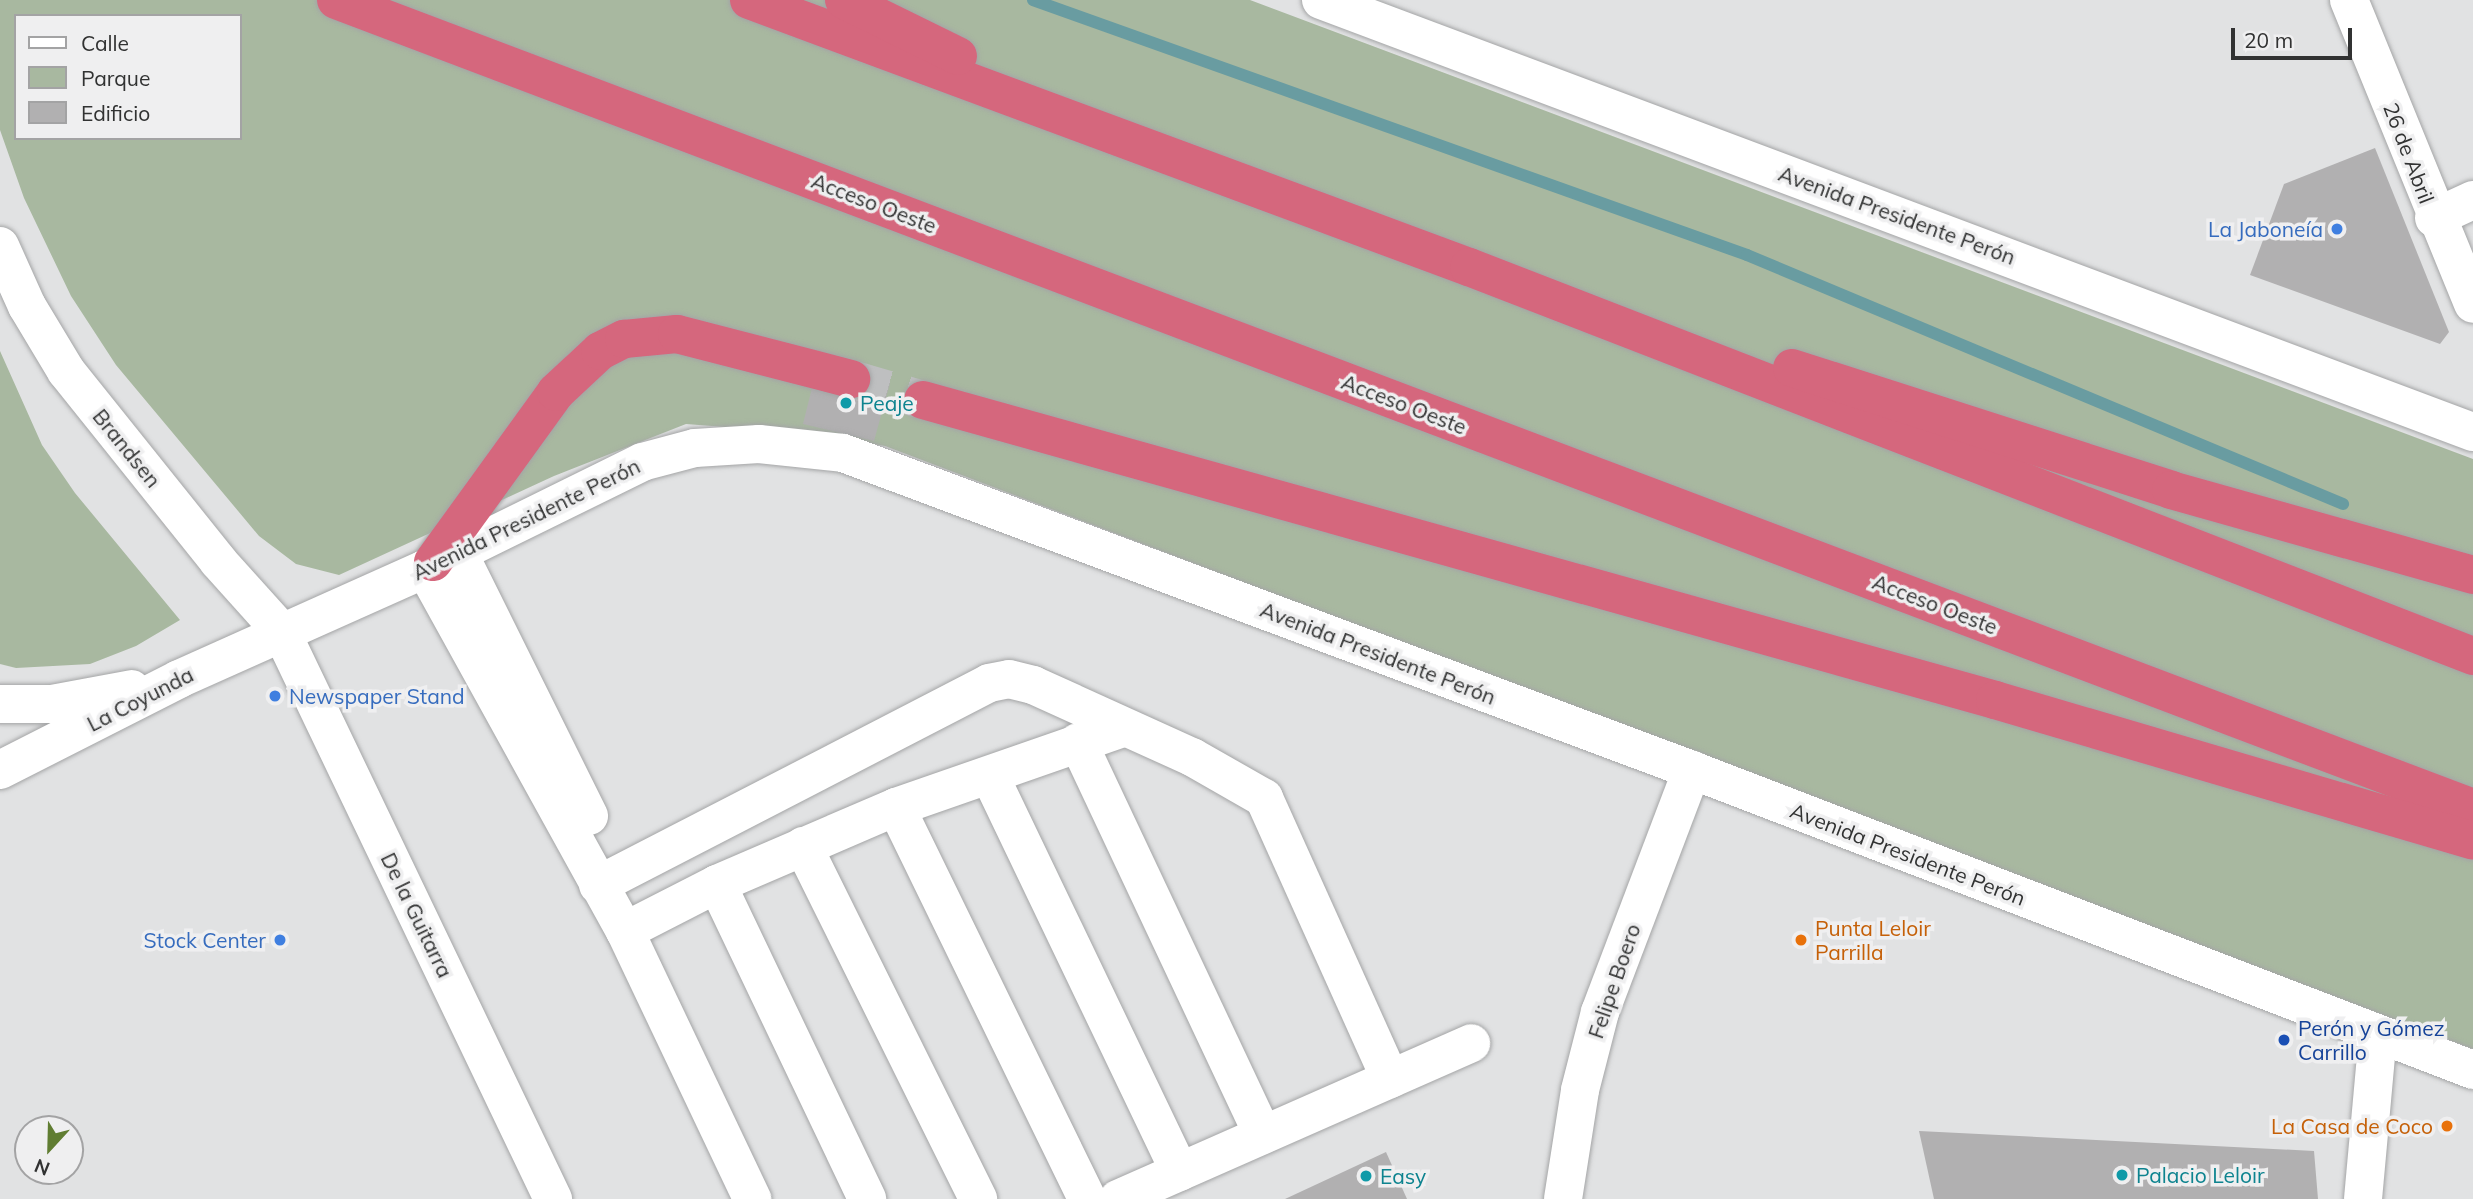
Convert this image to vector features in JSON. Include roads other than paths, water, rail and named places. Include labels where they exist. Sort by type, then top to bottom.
[{"type":"highway","name":"Acceso Oeste","points":[[336,0],[2473,808]]},
{"type":"highway","points":[[749,0],[1167,158],[1469,267],[2473,656]]},
{"type":"highway","points":[[844,0],[1167,158]]},
{"type":"highway","points":[[1469,267],[2171,490],[2473,575]]},
{"type":"highway","points":[[438,560],[556,392],[600,351],[624,339],[677,334],[851,379]]},
{"type":"highway","points":[[923,400],[1969,693],[2473,841]]},
{"type":"street","name":"Avenida Presidente Perón","points":[[1321,0],[2473,432]]},
{"type":"street","name":"26 de Abril","points":[[2349,0],[2434,218],[2473,304]]},
{"type":"street","points":[[2434,218],[2473,200]]},
{"type":"street","name":"Brandsen","points":[[0,246],[27,306],[66,371],[218,561],[281,631]]},
{"type":"street","name":"Avenida Presidente Perón","points":[[281,631],[438,560],[642,462],[695,448],[759,444],[843,453],[1692,770],[2473,1070]]},
{"type":"street","points":[[438,560],[610,879],[625,931],[752,1199]]},
{"type":"street","name":"La Coyunda","points":[[0,770],[281,631]]},
{"type":"street","name":"De la Guitarra","points":[[281,631],[553,1199]]},
{"type":"street","points":[[610,879],[989,683],[1009,679],[1033,685],[1122,728],[1192,757],[1265,798],[1390,1079]]},
{"type":"street","points":[[0,704],[52,704],[178,680]]},
{"type":"street","points":[[625,931],[717,884],[896,807],[1122,728]]},
{"type":"street","points":[[1078,742],[1263,1135]]},
{"type":"street","name":"Felipe Boero","points":[[1563,1199],[1580,1090],[1600,1012],[1692,770]]},
{"type":"street","points":[[990,776],[1180,1172]]},
{"type":"street","points":[[896,807],[1087,1199]]},
{"type":"street","points":[[803,846],[978,1199]]},
{"type":"street","points":[[717,884],[867,1199]]},
{"type":"street","points":[[2363,1199],[2378,1035]]},
{"type":"street","points":[[1118,1199],[1471,1043]]},
{"type":"waterway","points":[[1033,0],[1747,255],[2343,504]]},
{"type":"tunnel","points":[[851,379],[923,400]]},
{"type":"place","name":"La Jaboneía","points":[[2337,229]]},
{"type":"place","name":"Peaje","points":[[846,403]]},
{"type":"place","name":"Newspaper Stand","points":[[275,696]]},
{"type":"place","name":"Stock Center","points":[[280,940]]},
{"type":"place","name":"Punta Leloir Parrilla","points":[[1801,940]]},
{"type":"place","name":"Perón y Gómez Carrillo","points":[[2284,1040]]},
{"type":"place","name":"La Casa de Coco","points":[[2447,1126]]},
{"type":"place","name":"Palacio Leloir","points":[[2122,1175]]},
{"type":"place","name":"Easy","points":[[1366,1176]]}]
